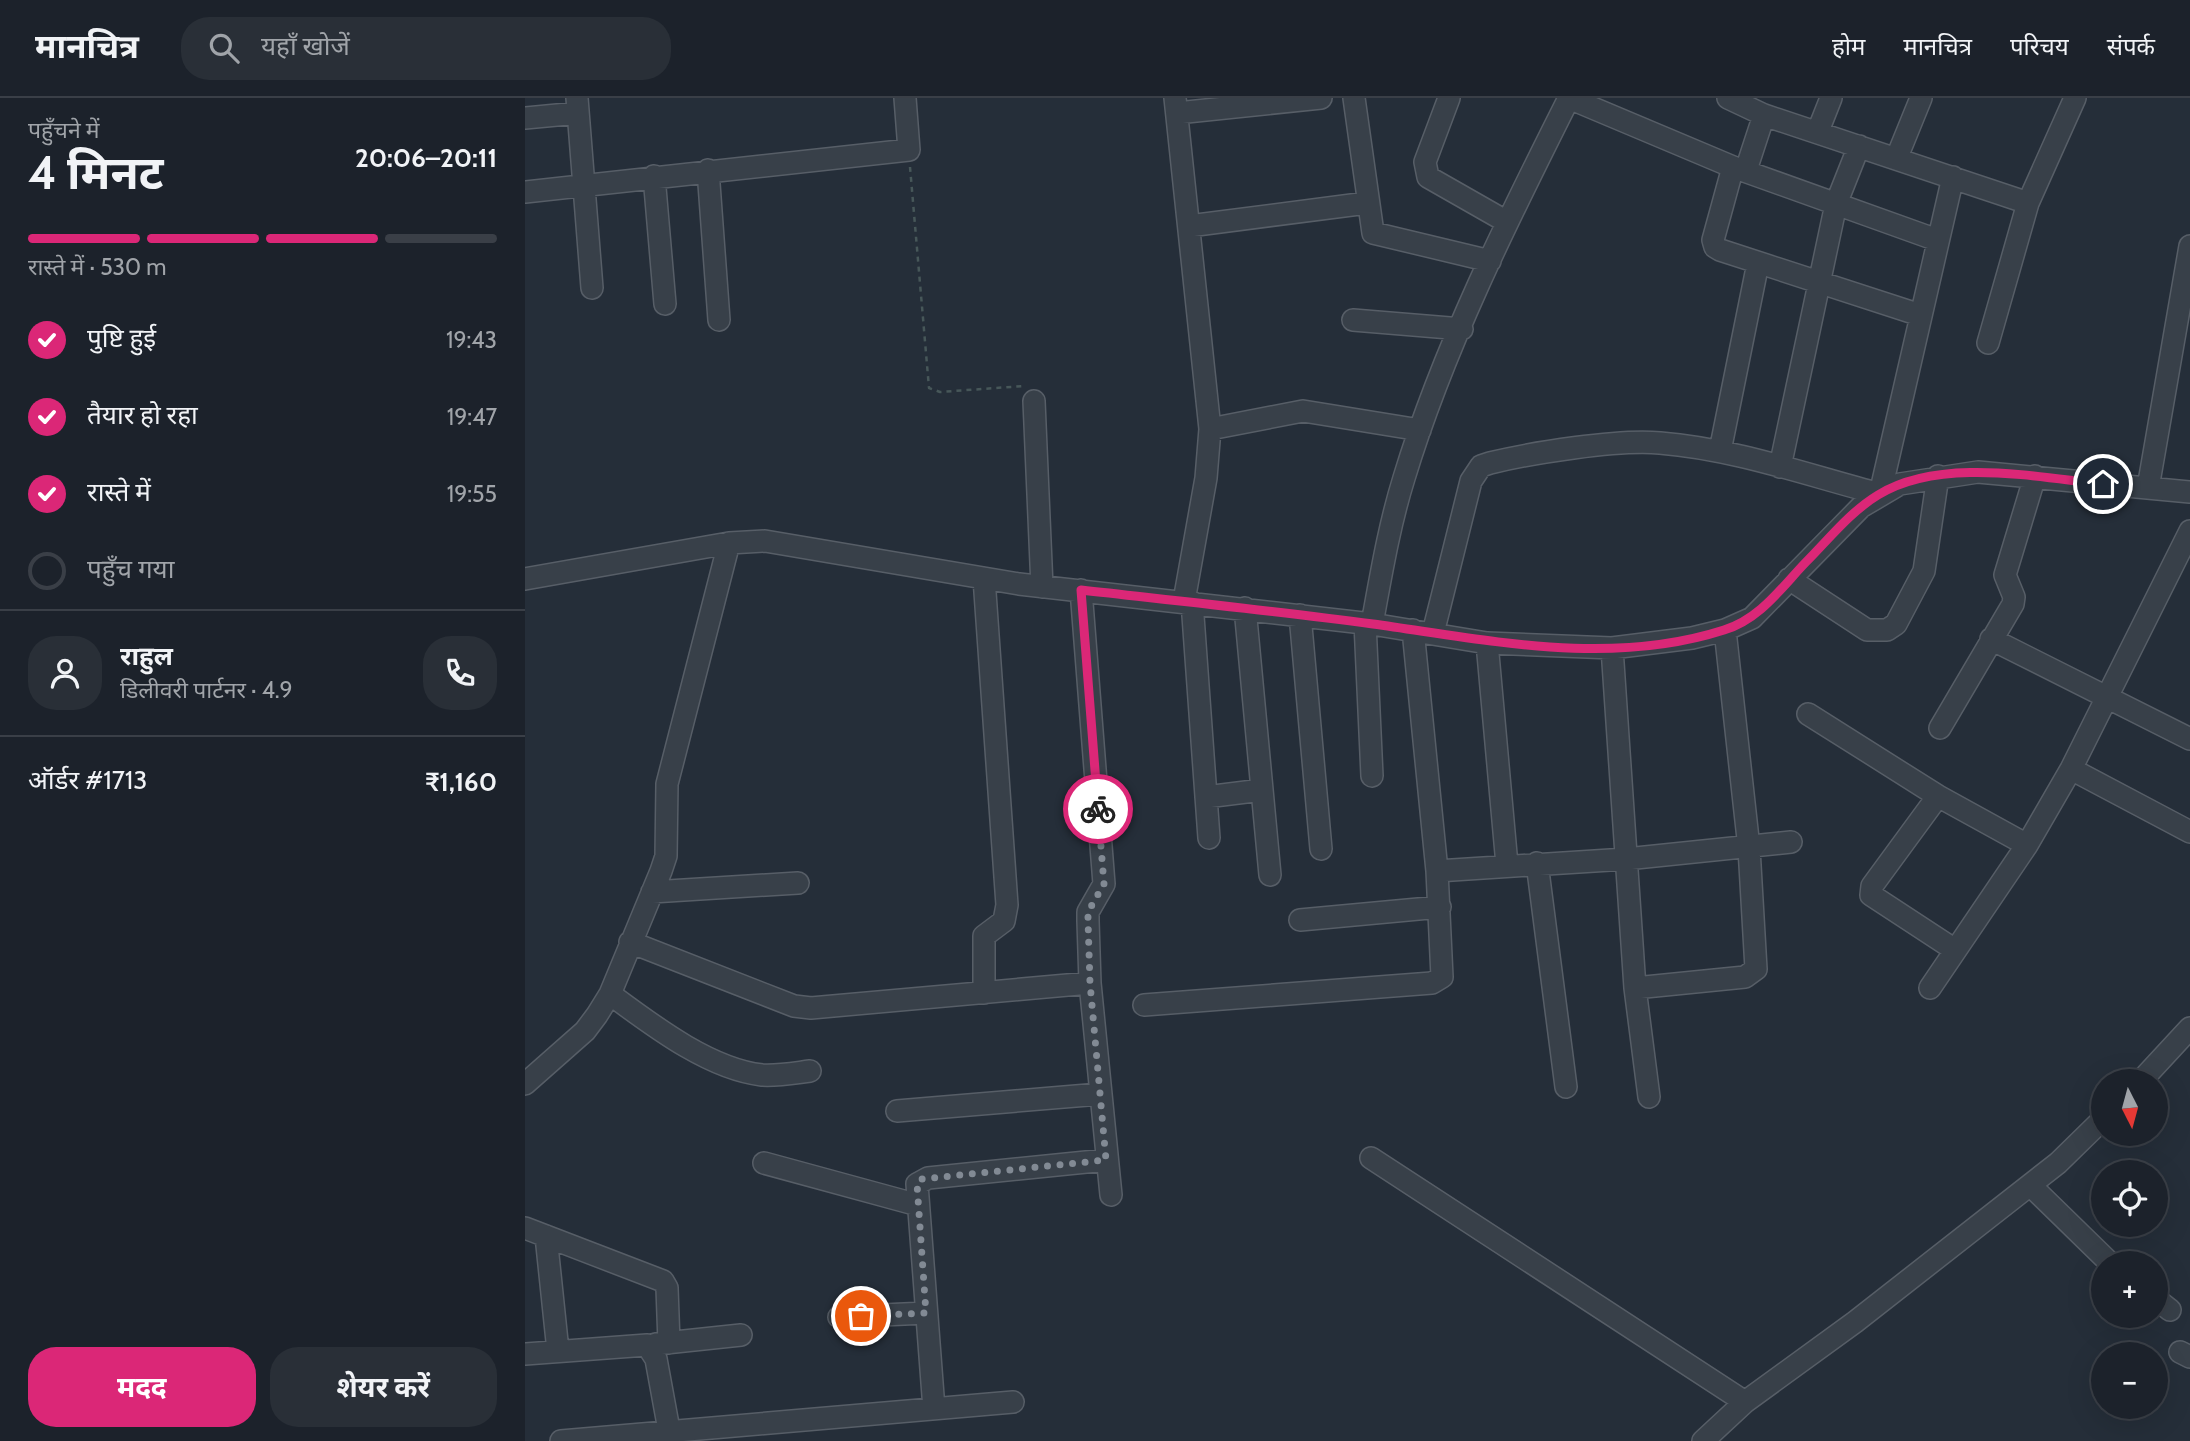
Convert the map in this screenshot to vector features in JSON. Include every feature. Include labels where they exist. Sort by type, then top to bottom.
[{"type":"street","points":[[525,191],[909,150],[905,98]]},
{"type":"street","points":[[1209,838],[1188,602],[1208,466],[1210,429],[1176,106],[1321,98]]},
{"type":"street","points":[[1354,98],[1370,228],[1377,236],[1490,261]]},
{"type":"street","points":[[1449,98],[1428,153],[1425,170],[1428,177],[1507,222]]},
{"type":"street","points":[[1372,776],[1369,623],[1390,528],[1420,430],[1490,261],[1569,98],[1614,107],[1739,168],[1937,240]]},
{"type":"street","points":[[1728,98],[1765,115],[2028,203]]},
{"type":"street","points":[[1818,131],[1831,98]]},
{"type":"street","points":[[1897,157],[1921,98]]},
{"type":"street","points":[[1988,343],[2028,203],[2072,99]]},
{"type":"street","points":[[525,118],[577,105],[592,288]]},
{"type":"street","points":[[1765,115],[1739,168],[1713,240],[1714,247],[1758,264],[1920,315]]},
{"type":"street","points":[[1780,467],[1836,204],[1859,146]]},
{"type":"street","points":[[708,170],[719,320]]},
{"type":"street","points":[[654,176],[665,304]]},
{"type":"street","points":[[1880,494],[1952,177]]},
{"type":"street","points":[[1189,226],[1367,203]]},
{"type":"street","points":[[2148,488],[2190,246]]},
{"type":"street","points":[[1720,451],[1758,264]]},
{"type":"street","points":[[1353,320],[1462,329]]},
{"type":"street","points":[[1034,401],[1042,587]]},
{"type":"street","points":[[1210,429],[1303,411],[1420,430]]},
{"type":"street","points":[[1144,1004],[1439,981],[1443,972],[1423,632],[1471,481],[1482,466],[1503,460],[1638,443],[1720,451],[1880,494]]},
{"type":"street","points":[[525,579],[729,542],[795,545],[1042,587],[1369,623],[1487,643],[1612,648],[1657,645],[1725,630],[1752,618],[1846,520],[1880,494],[1901,485],[1978,472],[2190,492]]},
{"type":"street","points":[[1789,579],[1867,630],[1887,630],[1896,624],[1924,571],[1938,477]]},
{"type":"street","points":[[1940,728],[2013,604],[2014,597],[2006,582],[2007,568],[2035,477]]},
{"type":"street","points":[[1930,988],[2027,845],[2071,769],[2190,531]]},
{"type":"street","points":[[525,1084],[585,1031],[610,994],[666,856],[667,784],[729,542]]},
{"type":"street","points":[[984,578],[1007,905],[1004,921],[983,936],[984,993]]},
{"type":"street","points":[[1081,590],[1104,884],[1088,912],[1090,983],[1111,1195]]},
{"type":"street","points":[[1245,608],[1270,875]]},
{"type":"street","points":[[1300,615],[1321,849]]},
{"type":"street","points":[[1635,988],[1752,975],[1757,962],[1749,848],[1725,630]]},
{"type":"street","points":[[1991,639],[2190,739]]},
{"type":"street","points":[[1487,643],[1507,865]]},
{"type":"street","points":[[1612,648],[1635,988],[1649,1097]]},
{"type":"street","points":[[1808,714],[1938,796],[2027,845]]},
{"type":"street","points":[[2071,769],[2190,831]]},
{"type":"street","points":[[1206,797],[1262,790]]},
{"type":"street","points":[[1938,796],[1872,886],[1871,895],[1955,950]]},
{"type":"street","points":[[1437,871],[1626,859],[1791,842]]},
{"type":"street","points":[[1537,863],[1566,1087]]},
{"type":"street","points":[[652,892],[798,883]]},
{"type":"street","points":[[1300,920],[1440,907]]},
{"type":"street","points":[[630,942],[794,1006],[811,1008],[1090,983]]},
{"type":"street","points":[[610,994],[672,1039],[745,1071],[770,1075],[810,1071]]},
{"type":"street","points":[[2152,1069],[2190,1028]]},
{"type":"street","points":[[897,1111],[1100,1094]]},
{"type":"street","points":[[1703,1441],[1745,1402],[1855,1322],[2030,1185],[2091,1130]]},
{"type":"street","points":[[1371,1158],[1745,1402]]},
{"type":"street","points":[[934,1409],[917,1184],[928,1178],[1106,1160]]},
{"type":"street","points":[[764,1163],[918,1205]]},
{"type":"street","points":[[2030,1185],[2098,1251]]},
{"type":"street","points":[[525,1228],[663,1280],[667,1288],[669,1343]]},
{"type":"street","points":[[546,1236],[558,1351]]},
{"type":"street","points":[[839,1317],[926,1313]]},
{"type":"street","points":[[525,1354],[741,1335]]},
{"type":"street","points":[[647,1345],[656,1359],[670,1436]]},
{"type":"street","points":[[561,1441],[670,1436],[1013,1402]]},
{"type":"path","points":[[909,150],[929,388],[940,392],[1028,387],[1033,391],[1034,401]]},
{"type":"way so far","points":[[861,1316],[926,1313],[917,1184],[922,1179],[1106,1160],[1090,983],[1088,921],[1088,912],[1102,892],[1104,884],[1098,809]]},
{"type":"route","points":[[1098,809],[1081,590],[1372,624],[1487,643],[1568,648],[1657,645],[1725,630],[1752,618],[1846,520],[1880,494],[1901,485],[1978,472],[2103,484]]}]
